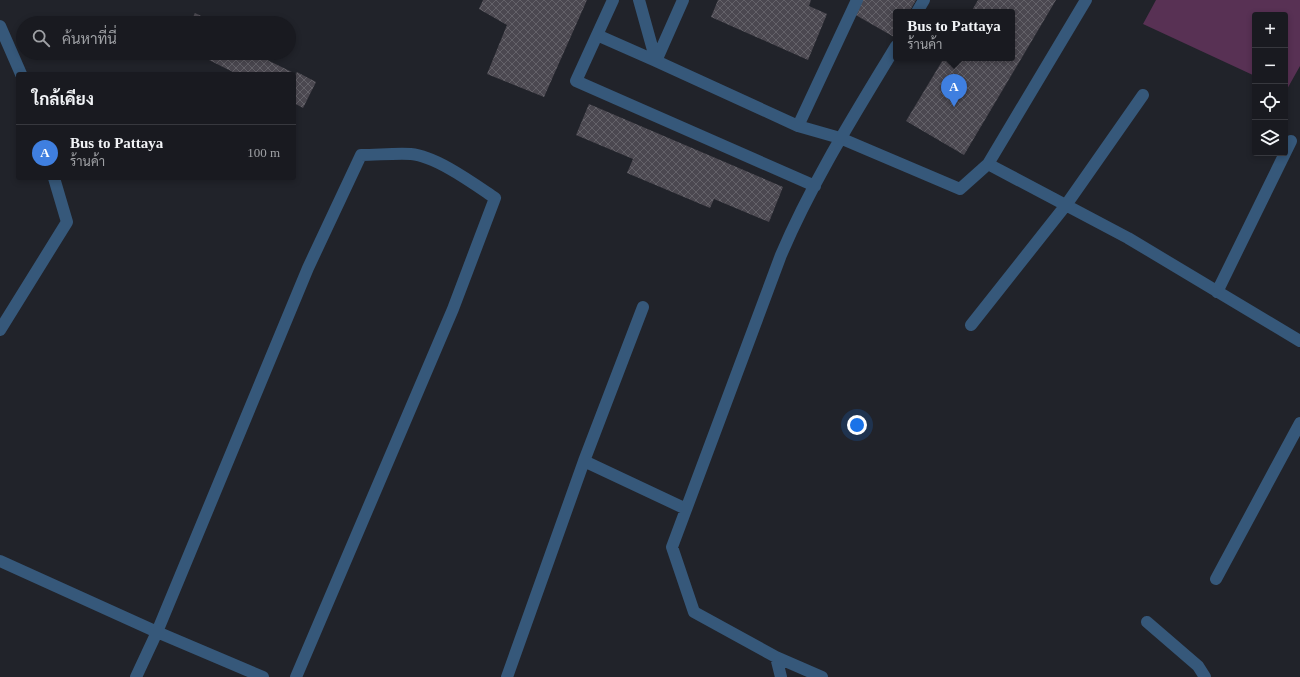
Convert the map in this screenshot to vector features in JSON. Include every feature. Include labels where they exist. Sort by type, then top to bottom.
[{"type":"street","points":[[613,0],[576,81],[815,186]]},
{"type":"street","points":[[639,0],[656,61]]},
{"type":"street","points":[[656,61],[683,0]]},
{"type":"street","points":[[798,126],[857,0]]},
{"type":"street","points":[[919,9],[924,0]]},
{"type":"street","points":[[597,35],[798,126],[840,138],[960,189],[988,164],[1086,0]]},
{"type":"street","points":[[0,26],[20,72]]},
{"type":"street","points":[[822,677],[776,657],[694,612],[672,547],[790,233],[840,138],[893,51]]},
{"type":"street","points":[[971,326],[1066,205],[1143,95]]},
{"type":"street","points":[[1218,292],[1291,141]]},
{"type":"street","points":[[136,677],[157,632],[308,268],[361,155],[412,154],[428,158],[460,174],[495,198],[454,309],[296,677]]},
{"type":"street","points":[[988,164],[1128,238],[1300,341]]},
{"type":"street","points":[[0,330],[67,222],[55,180]]},
{"type":"street","points":[[507,677],[584,461],[643,307]]},
{"type":"street","points":[[1216,579],[1300,423]]},
{"type":"street","points":[[584,461],[686,509]]},
{"type":"street","points":[[0,561],[157,632],[263,677]]},
{"type":"street","points":[[1147,622],[1198,666],[1205,677]]},
{"type":"street","points":[[776,657],[781,677]]},
{"type":"shaded area","points":[[1156,0],[1300,0],[1300,66],[1288,87],[1288,12],[1252,12],[1252,75],[1143,24]]},
{"type":"building","points":[[483,0],[587,0],[544,97],[487,74],[507,25],[479,9]]},
{"type":"building","points":[[718,0],[811,0],[809,6],[827,14],[808,60],[711,17]]},
{"type":"building","points":[[862,0],[916,0],[911,9],[893,9],[893,36],[854,14]]},
{"type":"building","points":[[978,0],[1056,0],[964,155],[906,121],[942,61],[1015,61],[1015,9],[973,9]]},
{"type":"building","points":[[195,13],[201,16],[194,16]]},
{"type":"building","points":[[209,60],[267,60],[292,72],[233,72]]},
{"type":"building","points":[[297,72],[316,82],[303,108],[296,104]]},
{"type":"building","points":[[589,104],[783,187],[769,222],[714,199],[710,208],[627,173],[633,159],[576,135]]},
{"type":"place","name":"Bus to Pattaya","points":[[954,107]]}]
